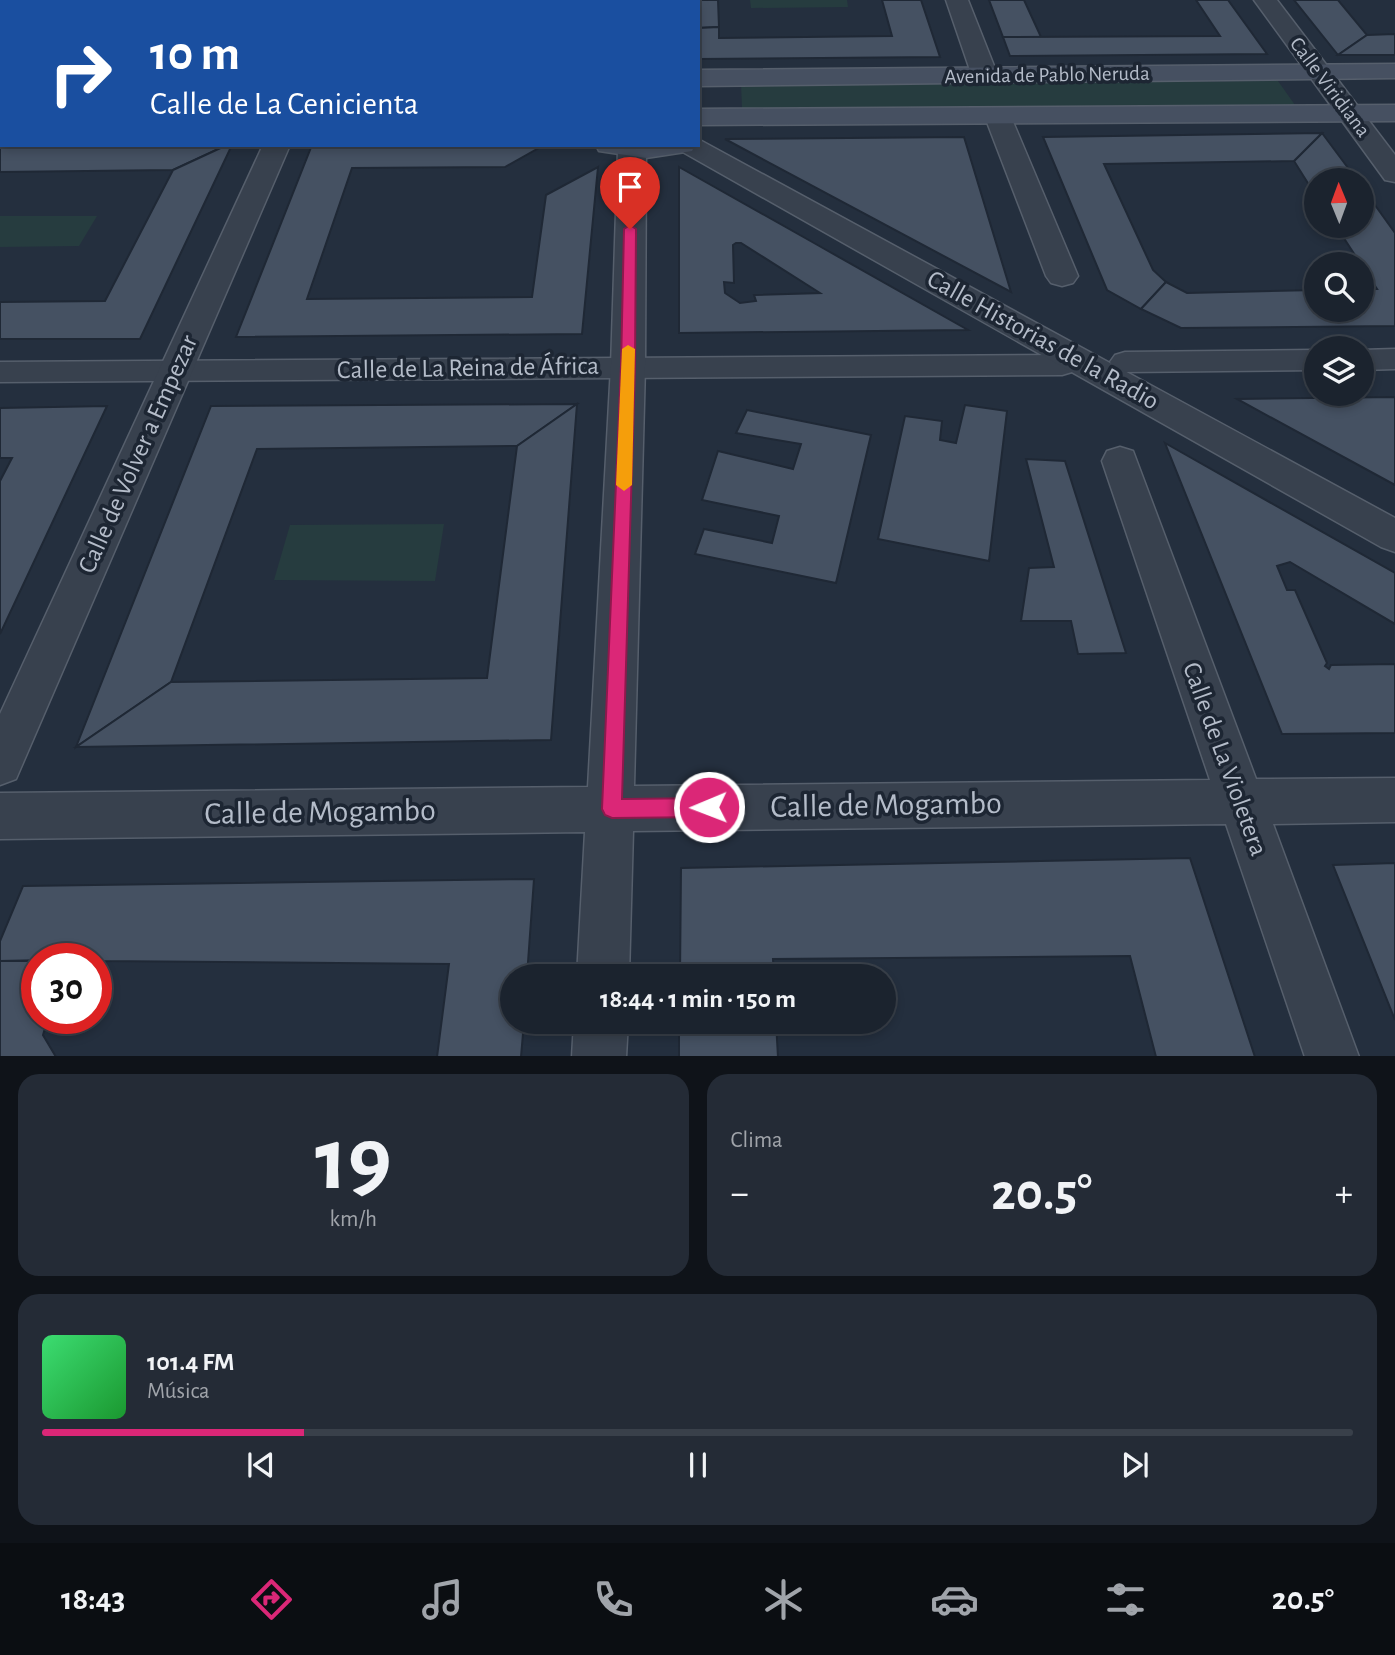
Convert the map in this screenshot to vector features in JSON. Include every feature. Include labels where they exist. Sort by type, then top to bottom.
[{"type":"main road","name":"Avenida de Pablo Neruda","points":[[700,78],[1395,72]]},
{"type":"main road","name":"Avenida de Pablo Neruda","points":[[700,117],[1395,113]]},
{"type":"main road","points":[[620,148],[666,150],[676,147]]},
{"type":"street","points":[[957,0],[985,76]]},
{"type":"street","name":"Calle Viridiana","points":[[1265,0],[1395,174]]},
{"type":"street","points":[[998,117],[1062,276]]},
{"type":"street","name":"Calle de Volver a Empezar","points":[[0,764],[276,147]]},
{"type":"street","name":"Calle Historias de la Radio","points":[[695,147],[1395,536]]},
{"type":"street","points":[[604,964],[628,366],[620,148]]},
{"type":"street","points":[[1374,360],[1395,359]]},
{"type":"street","points":[[1125,362],[1304,360]]},
{"type":"street","name":"Calle de La Reina de África","points":[[0,372],[1062,365]]},
{"type":"street","name":"Calle de La Violetera","points":[[1120,461],[1332,1056]]},
{"type":"street","name":"Calle de Mogambo","points":[[0,816],[1395,800]]},
{"type":"street","points":[[599,1056],[600,1034]]},
{"type":"green space","points":[[750,0],[847,0],[848,7],[751,8]]},
{"type":"green space","points":[[1278,81],[1295,105],[742,108],[741,84]]},
{"type":"green space","points":[[0,216],[97,216],[79,246],[0,247]]},
{"type":"green space","points":[[444,524],[435,581],[274,580],[290,525]]},
{"type":"building","points":[[700,0],[718,0],[719,27],[700,28]]},
{"type":"building","points":[[882,0],[921,0],[940,57],[700,59],[700,28],[719,27],[719,38],[892,36]]},
{"type":"building","points":[[989,0],[1024,0],[1041,37],[1003,37]]},
{"type":"building","points":[[1196,0],[1228,0],[1267,54],[1010,56],[1003,37],[1220,36]]},
{"type":"building","points":[[1294,0],[1338,0],[1367,35],[1338,55]]},
{"type":"building","points":[[1395,34],[1395,55],[1338,55],[1367,35]]},
{"type":"building","points":[[1322,133],[1348,168],[1304,168],[1304,177],[1294,161]]},
{"type":"building","points":[[1322,133],[1294,161],[1104,164],[1153,270],[1166,282],[1141,309],[1107,290],[1043,137]]},
{"type":"building","points":[[964,137],[1011,292],[725,139]]},
{"type":"building","points":[[0,147],[223,147],[173,170],[0,172]]},
{"type":"building","points":[[223,147],[231,147],[140,339],[0,339],[0,302],[105,301],[173,170]]},
{"type":"building","points":[[311,147],[540,147],[505,167],[352,168],[307,299],[532,297],[546,195],[598,167],[582,334],[236,337]]},
{"type":"building","points":[[679,167],[968,330],[679,333]],"holes":[[[741,243],[820,293],[754,295],[756,301],[740,303],[725,293],[724,282],[734,283],[733,245]]]},
{"type":"building","points":[[1374,204],[1395,233],[1395,326],[1181,328],[1141,309],[1166,282],[1187,293],[1304,290],[1304,322],[1374,322],[1374,289],[1377,289],[1374,284],[1374,252],[1353,252],[1344,238],[1374,238]]},
{"type":"building","points":[[1374,397],[1395,397],[1395,485],[1237,399],[1304,398],[1304,406],[1374,406]]},
{"type":"building","points":[[577,404],[517,446],[257,449],[171,682],[76,747],[211,406]]},
{"type":"building","points":[[577,404],[551,740],[76,747],[171,682],[487,678],[517,446]]},
{"type":"building","points":[[965,405],[1007,411],[989,561],[878,539],[905,416],[942,421],[940,440],[956,443]]},
{"type":"building","points":[[107,406],[0,634],[0,481],[12,458],[0,458],[0,408]]},
{"type":"building","points":[[747,410],[871,435],[836,583],[695,554],[704,529],[772,543],[779,516],[702,500],[718,451],[793,469],[801,444],[736,433]]},
{"type":"building","points":[[1165,443],[1395,573],[1395,624],[1290,562],[1277,566],[1287,590],[1295,590],[1327,663],[1325,666],[1329,669],[1331,665],[1395,664],[1395,733],[1282,734]]},
{"type":"building","points":[[1026,459],[1065,461],[1126,653],[1078,654],[1071,621],[1021,621],[1029,568],[1054,567]]},
{"type":"building","points":[[1190,858],[1255,1056],[1156,1056],[1130,956],[773,959],[773,964],[680,964],[681,868]]},
{"type":"building","points":[[1395,863],[1395,1020],[1333,865]]},
{"type":"building","points":[[534,879],[528,964],[500,964],[500,1034],[523,1034],[521,1056],[437,1056],[449,964],[112,961],[112,943],[21,943],[21,961],[0,961],[0,941],[23,886]]},
{"type":"building","points":[[0,961],[21,961],[21,1034],[43,1034],[55,1056],[0,1056]]},
{"type":"building","points":[[679,1034],[777,1034],[778,1056],[679,1056]]},
{"type":"slow traffic","points":[[624,485],[628,349]]},
{"type":"route","points":[[630,229],[628,366],[612,809],[709,807]]}]
